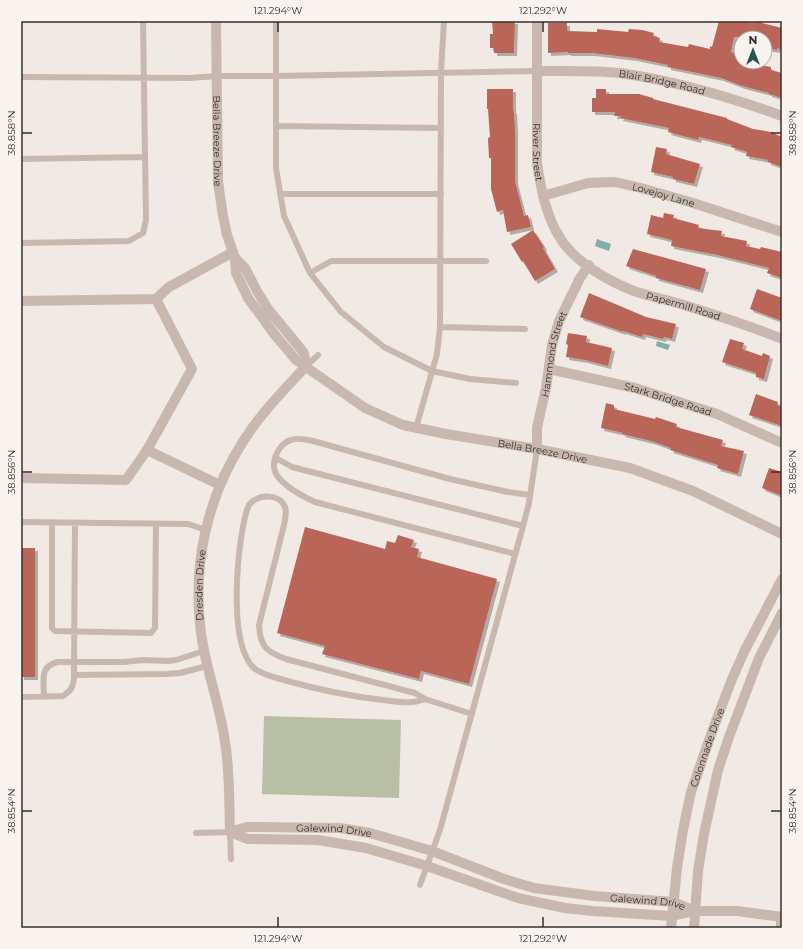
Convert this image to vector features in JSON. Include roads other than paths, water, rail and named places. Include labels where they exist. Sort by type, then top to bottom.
[{"type":"street","name":"Bella Breeze Drive","points":[[216,21],[218,182],[227,236],[234,255],[245,268],[268,309],[304,353],[306,366],[365,408],[403,425],[537,449],[630,468],[693,491],[782,534]]},
{"type":"street","name":"River Street","points":[[537,21],[537,163],[540,186],[549,216],[560,238],[576,256],[589,266]]},
{"type":"street","name":"Blair Bridge Road","points":[[537,71],[618,73],[657,79],[742,101],[782,116]]},
{"type":"street","name":"Lovejoy Lane","points":[[543,196],[588,184],[615,182],[690,202],[782,232]]},
{"type":"street","points":[[21,301],[156,298],[169,287],[234,255]]},
{"type":"street","name":"Papermill Road","points":[[589,266],[604,276],[634,291],[730,319],[782,339]]},
{"type":"street","name":"Hammond Street","points":[[537,449],[537,428],[546,388],[552,345],[559,321],[580,278],[589,266]]},
{"type":"street","points":[[21,478],[126,480],[147,450],[192,369],[156,298]]},
{"type":"street","name":"Dresden Drive","points":[[230,832],[229,779],[225,742],[204,651],[199,612],[198,592],[201,553],[217,492],[244,440],[262,414],[306,366]]},
{"type":"street","name":"Stark Bridge Road","points":[[549,369],[635,388],[717,414],[782,443]]},
{"type":"street","points":[[147,450],[220,485]]},
{"type":"street","name":"Colonnade Drive","points":[[671,928],[671,916],[683,830],[691,792],[699,765],[732,679],[745,650],[782,579]]},
{"type":"street","name":"Colonnade Drive","points":[[694,928],[698,871],[704,834],[718,770],[759,658],[782,613]]},
{"type":"street","name":"Galewind Drive","points":[[230,832],[247,827],[340,828],[370,833],[432,851],[504,879],[534,888],[594,896],[673,902],[695,911]]},
{"type":"street","name":"Galewind Drive","points":[[230,832],[248,839],[318,840],[341,843],[397,856],[498,892],[531,902],[593,911],[671,916],[695,911]]},
{"type":"street","points":[[695,911],[737,911],[781,917]]},
{"type":"lane","points":[[21,243],[129,241],[143,234],[146,220],[143,21]]},
{"type":"lane","points":[[276,21],[276,168],[284,216],[310,273],[341,312],[384,347],[432,371],[470,379],[516,383]]},
{"type":"lane","points":[[416,428],[437,354],[440,327],[441,72],[444,21]]},
{"type":"lane","points":[[21,77],[190,78],[217,76],[537,71]]},
{"type":"lane","points":[[276,126],[441,128]]},
{"type":"lane","points":[[21,159],[145,157]]},
{"type":"lane","points":[[280,194],[441,194]]},
{"type":"lane","points":[[310,273],[330,261],[486,261]]},
{"type":"lane","points":[[440,327],[525,329]]},
{"type":"lane","points":[[306,366],[318,355]]},
{"type":"lane","points":[[515,554],[315,502],[295,491],[278,478],[275,471],[277,452],[283,444],[297,438],[313,441],[450,479],[508,492],[530,495]]},
{"type":"lane","points":[[420,884],[440,830],[523,526],[530,495],[537,449]]},
{"type":"lane","points":[[276,458],[292,467],[523,526]]},
{"type":"lane","points":[[425,699],[414,702],[403,702],[344,695],[273,677],[259,672],[252,666],[244,651],[239,636],[237,609],[237,576],[245,516],[249,505],[255,500],[263,497],[271,497],[282,502],[285,508],[284,525],[259,625],[259,634],[267,650],[272,654],[286,659],[401,688],[415,693],[425,699],[472,714]]},
{"type":"lane","points":[[21,522],[188,524],[206,530]]},
{"type":"lane","points":[[52,523],[52,628],[55,631],[151,633],[154,628],[156,524]]},
{"type":"lane","points":[[21,697],[63,696],[72,688],[74,675],[75,523]]},
{"type":"lane","points":[[44,697],[44,674],[48,666],[51,664],[58,662],[124,662],[143,660],[172,661],[187,658],[204,651]]},
{"type":"lane","points":[[74,675],[167,674],[180,673],[207,666]]},
{"type":"lane","points":[[196,833],[230,832],[231,859]]},
{"type":"lane","points":[[779,928],[781,917]]},
{"type":"water","points":[[597,239],[611,244],[609,251],[595,246]]},
{"type":"water","points":[[657,341],[670,345],[668,350],[656,346]]}]
